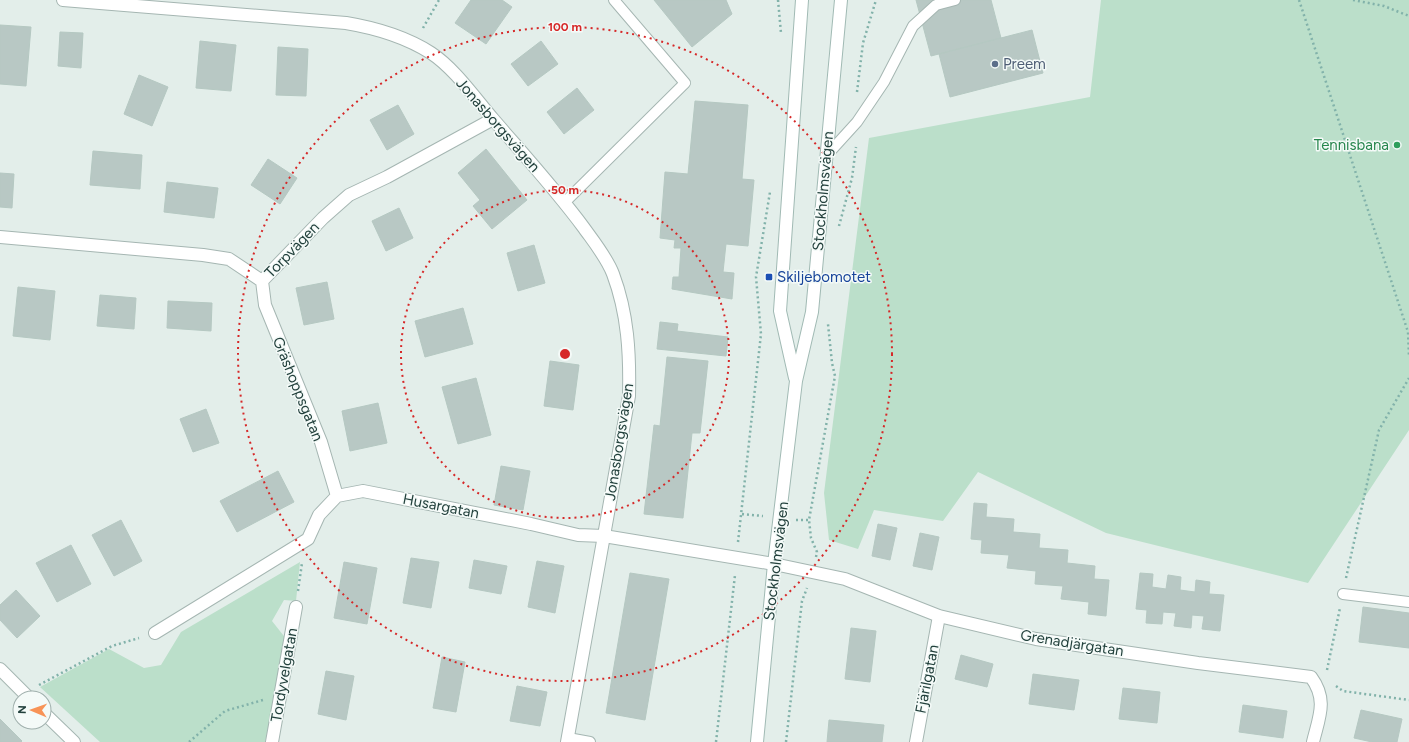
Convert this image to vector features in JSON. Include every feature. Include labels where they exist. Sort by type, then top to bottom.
[{"type":"street","name":"Jonasborgsvägen","points":[[63,0],[346,23],[379,29],[414,44],[432,54],[456,76],[565,202],[595,243],[612,272],[624,304],[628,331],[630,362],[629,396],[568,740]]},
{"type":"street","name":"Stockholmsvägen","points":[[757,742],[774,564],[796,381],[812,312],[841,0]]},
{"type":"street","name":"Stockholmsvägen","points":[[796,381],[780,311],[800,3]]},
{"type":"street","name":"Torpvägen","points":[[0,237],[203,254],[229,260],[262,281],[323,218],[349,196],[388,177],[493,119]]},
{"type":"street","name":"Gräshoppsgatan","points":[[262,281],[265,305],[321,442],[337,496]]},
{"type":"street","name":"Husargatan","points":[[337,496],[363,491],[531,524],[578,535],[604,536],[774,564]]},
{"type":"street","points":[[155,633],[308,539],[319,515],[337,496]]},
{"type":"street","name":"Grenadjärgatan","points":[[774,564],[845,579],[939,616],[1036,639],[1198,663],[1311,677],[1322,684]]},
{"type":"street","name":"Tordyvelgatan","points":[[272,742],[296,607]]},
{"type":"street","name":"Fjärilgatan","points":[[916,742],[939,616]]},
{"type":"street","points":[[0,669],[20,690]]},
{"type":"street","points":[[1313,742],[1322,701],[1322,684]]},
{"type":"street","points":[[52,721],[74,742]]},
{"type":"lane","points":[[565,202],[685,83],[614,0]]},
{"type":"lane","points":[[826,154],[856,124],[884,82],[913,26],[936,5],[955,0]]},
{"type":"lane","points":[[1343,594],[1409,602]]},
{"type":"lane","points":[[568,740],[590,742]]},
{"type":"path","points":[[414,44],[439,0]]},
{"type":"path","points":[[778,0],[781,36]]},
{"type":"path","points":[[838,231],[852,178],[857,146],[857,84],[863,43],[876,0]]},
{"type":"path","points":[[1299,0],[1408,332],[1409,357]]},
{"type":"path","points":[[1352,0],[1384,6],[1409,16]]},
{"type":"path","points":[[716,742],[761,334],[756,277],[770,191]]},
{"type":"path","points":[[786,742],[802,601],[814,572],[817,552],[811,538],[809,520],[835,376],[832,362],[828,319]]},
{"type":"path","points":[[1409,378],[1379,430],[1322,684],[1343,691],[1409,700]]},
{"type":"path","points":[[296,607],[304,554],[308,539]]},
{"type":"path","points":[[17,687],[36,686],[112,646],[155,633]]},
{"type":"path","points":[[189,742],[225,711],[265,699],[281,697]]},
{"type":"green space","points":[[1101,0],[1409,0],[1409,430],[1308,583],[1106,533],[978,472],[943,521],[874,510],[858,549],[829,540],[824,493],[869,138],[1090,97]]},
{"type":"green space","points":[[300,562],[296,601],[284,600],[272,621],[287,640],[265,742],[100,742],[52,698],[52,690],[43,690],[40,687],[109,649],[144,668],[161,665],[181,632]]},
{"type":"building","points":[[471,0],[502,0],[512,7],[486,44],[455,23]]},
{"type":"building","points":[[654,0],[726,0],[732,14],[692,47]]},
{"type":"building","points":[[916,0],[991,0],[1001,38],[931,56]]},
{"type":"building","points":[[0,25],[31,27],[26,86],[0,84]]},
{"type":"building","points":[[1032,30],[1043,73],[950,97],[939,54]]},
{"type":"building","points":[[60,32],[83,33],[81,68],[58,66]]},
{"type":"building","points":[[200,41],[236,45],[231,91],[196,88]]},
{"type":"building","points":[[541,41],[558,64],[528,86],[511,64]]},
{"type":"building","points":[[278,47],[308,49],[306,96],[276,95]]},
{"type":"building","points":[[139,75],[168,87],[152,126],[124,114]]},
{"type":"building","points":[[577,88],[594,110],[564,134],[547,112]]},
{"type":"building","points":[[695,101],[748,105],[742,179],[754,180],[748,246],[726,244],[723,272],[734,273],[732,299],[672,289],[673,277],[679,277],[681,248],[674,248],[675,240],[660,238],[665,172],[688,174]]},
{"type":"building","points":[[398,105],[414,134],[387,150],[370,120]]},
{"type":"building","points":[[486,149],[527,200],[492,229],[473,206],[480,200],[458,173]]},
{"type":"building","points":[[93,151],[142,155],[140,189],[90,185]]},
{"type":"building","points":[[268,159],[297,178],[280,204],[251,185]]},
{"type":"building","points":[[0,173],[14,174],[12,208],[0,207]]},
{"type":"building","points":[[167,182],[218,188],[214,218],[164,212]]},
{"type":"building","points":[[399,208],[413,238],[386,251],[372,221]]},
{"type":"building","points":[[534,245],[545,283],[518,291],[507,253]]},
{"type":"building","points":[[327,282],[334,319],[304,325],[296,288]]},
{"type":"building","points":[[18,287],[55,291],[50,340],[13,336]]},
{"type":"building","points":[[100,295],[136,298],[134,329],[97,326]]},
{"type":"building","points":[[168,301],[212,303],[211,331],[167,328]]},
{"type":"building","points":[[463,308],[473,344],[425,357],[415,321]]},
{"type":"building","points":[[660,322],[678,324],[677,331],[728,337],[726,356],[657,349]]},
{"type":"building","points":[[667,357],[708,361],[700,433],[692,433],[683,518],[644,514],[654,425],[660,426]]},
{"type":"building","points":[[550,361],[579,365],[573,410],[544,406]]},
{"type":"building","points":[[476,378],[491,435],[458,444],[442,387]]},
{"type":"building","points":[[378,403],[387,443],[350,451],[342,411]]},
{"type":"building","points":[[206,409],[219,443],[193,452],[180,419]]},
{"type":"building","points":[[501,466],[530,471],[523,510],[494,505]]},
{"type":"building","points":[[278,471],[294,502],[237,532],[220,501]]},
{"type":"building","points":[[974,503],[987,504],[986,517],[1014,519],[1013,532],[1040,534],[1039,548],[1068,550],[1067,563],[1095,566],[1094,579],[1109,580],[1106,616],[1088,614],[1089,602],[1061,599],[1063,586],[1035,584],[1036,571],[1007,568],[1009,555],[981,553],[982,540],[971,539]]},
{"type":"building","points":[[121,520],[142,561],[114,576],[92,535]]},
{"type":"building","points":[[878,524],[897,528],[890,560],[872,556]]},
{"type":"building","points":[[920,533],[939,537],[932,570],[913,566]]},
{"type":"building","points":[[71,545],[91,584],[57,602],[36,563]]},
{"type":"building","points":[[411,558],[439,562],[431,608],[403,603]]},
{"type":"building","points":[[474,560],[507,566],[501,594],[469,588]]},
{"type":"building","points":[[537,561],[564,566],[555,613],[528,607]]},
{"type":"building","points":[[344,562],[377,568],[367,624],[334,618]]},
{"type":"building","points":[[630,573],[669,579],[645,720],[606,713]]},
{"type":"building","points":[[1140,573],[1153,574],[1152,587],[1166,589],[1168,575],[1181,577],[1180,590],[1195,592],[1196,580],[1210,582],[1209,594],[1224,595],[1220,631],[1202,629],[1204,616],[1192,615],[1191,628],[1174,626],[1176,613],[1163,612],[1162,624],[1146,623],[1147,610],[1136,609]]},
{"type":"building","points":[[16,590],[40,616],[17,638],[0,620],[0,605]]},
{"type":"building","points":[[1363,607],[1409,613],[1409,648],[1359,642]]},
{"type":"building","points":[[851,628],[876,631],[870,682],[845,679]]},
{"type":"building","points":[[961,655],[993,664],[987,687],[955,679]]},
{"type":"building","points":[[442,657],[465,662],[456,712],[433,708]]},
{"type":"building","points":[[326,671],[354,676],[346,720],[318,714]]},
{"type":"building","points":[[1033,674],[1079,680],[1074,710],[1029,704]]},
{"type":"building","points":[[517,686],[547,692],[540,726],[510,721]]},
{"type":"building","points":[[1123,688],[1160,692],[1157,723],[1119,719]]},
{"type":"building","points":[[1243,705],[1287,711],[1283,738],[1239,732]]},
{"type":"building","points":[[1361,710],[1402,719],[1397,742],[1372,742],[1354,738]]},
{"type":"building","points":[[0,719],[22,741],[21,742],[0,742]]},
{"type":"building","points":[[829,720],[884,725],[882,742],[827,742]]},
{"type":"place","name":"Preem","points":[[995,64]]},
{"type":"place","name":"Tennisbana","points":[[1397,145]]},
{"type":"place","name":"Skiljebomotet","points":[[769,277]]}]
